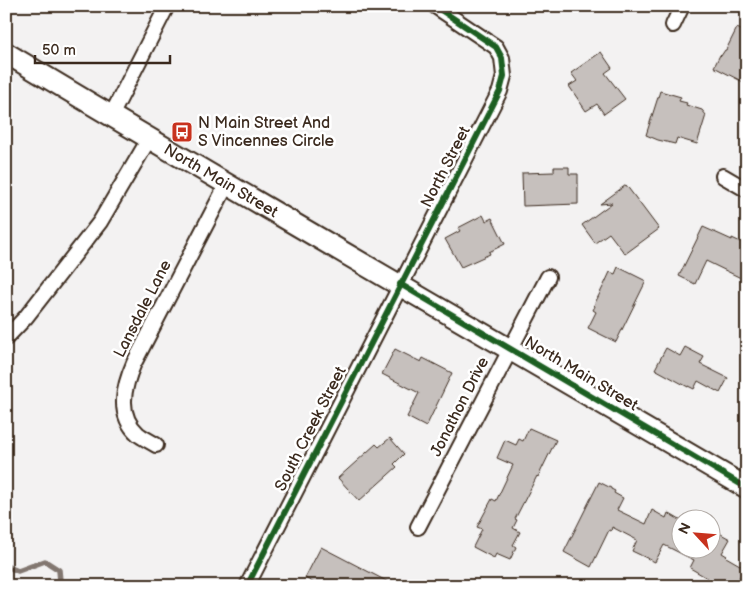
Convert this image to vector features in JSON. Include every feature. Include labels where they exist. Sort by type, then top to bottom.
[{"type":"main road","name":"North Main Street","points":[[6,53],[149,139],[747,488]]},
{"type":"street","points":[[111,116],[167,6]]},
{"type":"street","name":"North Street","points":[[400,284],[500,91],[504,76],[502,58],[496,47],[435,6]]},
{"type":"street","points":[[673,25],[682,6]]},
{"type":"street","points":[[6,338],[26,317],[100,222],[149,139]]},
{"type":"street","points":[[723,176],[747,190]]},
{"type":"street","name":"Lansdale Lane","points":[[156,444],[138,433],[126,418],[123,402],[126,381],[227,184]]},
{"type":"street","name":"Jonathon Drive","points":[[418,527],[548,277]]},
{"type":"street","name":"South Creek Street","points":[[247,586],[400,284]]},
{"type":"building","points":[[737,28],[747,33],[747,84],[714,67],[720,55],[726,50]]},
{"type":"building","points":[[601,52],[612,68],[605,73],[625,99],[604,114],[597,104],[586,111],[569,86],[577,81],[571,73]]},
{"type":"building","points":[[660,91],[681,97],[679,101],[702,110],[706,115],[697,144],[677,138],[675,144],[646,135]]},
{"type":"building","points":[[554,167],[569,167],[569,174],[578,174],[578,204],[523,206],[522,173],[554,172]]},
{"type":"building","points":[[626,185],[659,229],[625,254],[609,233],[595,243],[582,225],[612,203],[600,204]]},
{"type":"building","points":[[483,215],[486,221],[492,218],[505,244],[489,252],[490,254],[461,267],[445,239],[460,231],[458,228]]},
{"type":"building","points":[[703,227],[747,245],[747,281],[706,261],[695,284],[679,276]]},
{"type":"building","points":[[618,267],[646,281],[616,342],[588,328],[596,312],[593,310],[594,305],[610,272],[615,274]]},
{"type":"building","points":[[685,347],[704,357],[700,364],[728,378],[720,393],[698,381],[694,389],[688,387],[655,369],[666,348],[680,356]]},
{"type":"building","points":[[395,349],[421,362],[423,358],[452,373],[426,427],[407,417],[419,393],[382,374]]},
{"type":"building","points":[[529,428],[556,440],[515,519],[517,520],[513,528],[520,532],[513,545],[516,547],[510,560],[496,554],[494,558],[473,547],[482,529],[477,527],[492,499],[496,501],[513,465],[497,458],[505,440],[516,445],[519,439],[523,441]]},
{"type":"building","points":[[390,438],[404,454],[394,464],[397,467],[359,501],[338,478],[376,444],[379,447]]},
{"type":"building","points":[[599,482],[611,488],[615,491],[614,493],[623,498],[617,510],[646,524],[652,510],[666,518],[668,513],[670,514],[670,548],[664,545],[655,562],[632,551],[637,540],[612,527],[591,567],[564,552]]},
{"type":"building","points":[[720,534],[730,539],[722,553],[745,568],[734,586],[721,586],[690,568],[694,560],[720,560]]},
{"type":"building","points":[[321,547],[396,586],[320,586],[305,578]]},
{"type":"waterway","points":[[6,566],[18,571],[45,561],[59,570],[60,581],[57,586]]},
{"type":"cycle path","points":[[247,586],[500,91],[504,76],[502,58],[496,47],[435,6]]},
{"type":"cycle path","points":[[400,284],[747,488]]},
{"type":"place","name":"N Main Street And S Vincennes Circle","points":[[182,132]]}]
